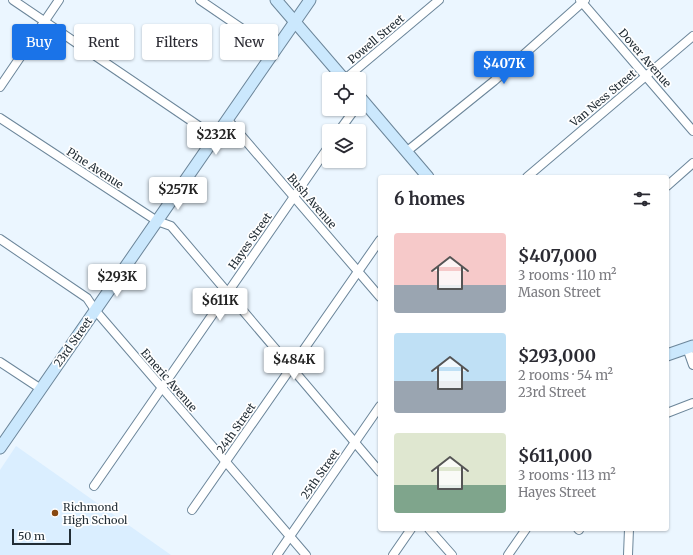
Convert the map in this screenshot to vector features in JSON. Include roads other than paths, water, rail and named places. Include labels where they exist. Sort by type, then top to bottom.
[{"type":"main road","points":[[276,0],[339,72]]},
{"type":"main road","name":"23rd Street","points":[[278,47],[310,0]]},
{"type":"main road","name":"23rd Street","points":[[0,448],[269,60]]},
{"type":"main road","points":[[366,107],[425,175]]},
{"type":"main road","points":[[669,354],[690,347]]},
{"type":"street","points":[[13,0],[216,137]]},
{"type":"street","points":[[0,87],[59,0]]},
{"type":"street","points":[[200,0],[235,24]]},
{"type":"street","name":"Powell Street","points":[[353,72],[439,0]]},
{"type":"street","points":[[406,152],[494,81],[583,1]]},
{"type":"street","name":"Dover Avenue","points":[[583,1],[693,131]]},
{"type":"street","name":"Van Ness Street","points":[[529,175],[693,36]]},
{"type":"street","name":"Pine Avenue","points":[[0,118],[157,221],[171,226],[378,470]]},
{"type":"street","name":"Bush Avenue","points":[[227,119],[378,295]]},
{"type":"street","name":"Hayes Street","points":[[94,486],[322,156]]},
{"type":"street","points":[[669,184],[693,163]]},
{"type":"street","name":"Emeric Avenue","points":[[0,239],[87,298],[95,310],[306,555]]},
{"type":"street","name":"24th Street","points":[[192,510],[378,243]]},
{"type":"street","points":[[690,347],[693,365]]},
{"type":"street","points":[[0,362],[41,389]]},
{"type":"street","points":[[669,412],[693,403]]},
{"type":"street","name":"25th Street","points":[[277,555],[378,409]]},
{"type":"street","points":[[393,555],[410,531]]},
{"type":"street","points":[[431,531],[452,555]]},
{"type":"street","points":[[508,555],[525,531]]},
{"type":"street","points":[[628,555],[629,531]]},
{"type":"place","name":"Richmond High School","points":[[55,513]]}]
